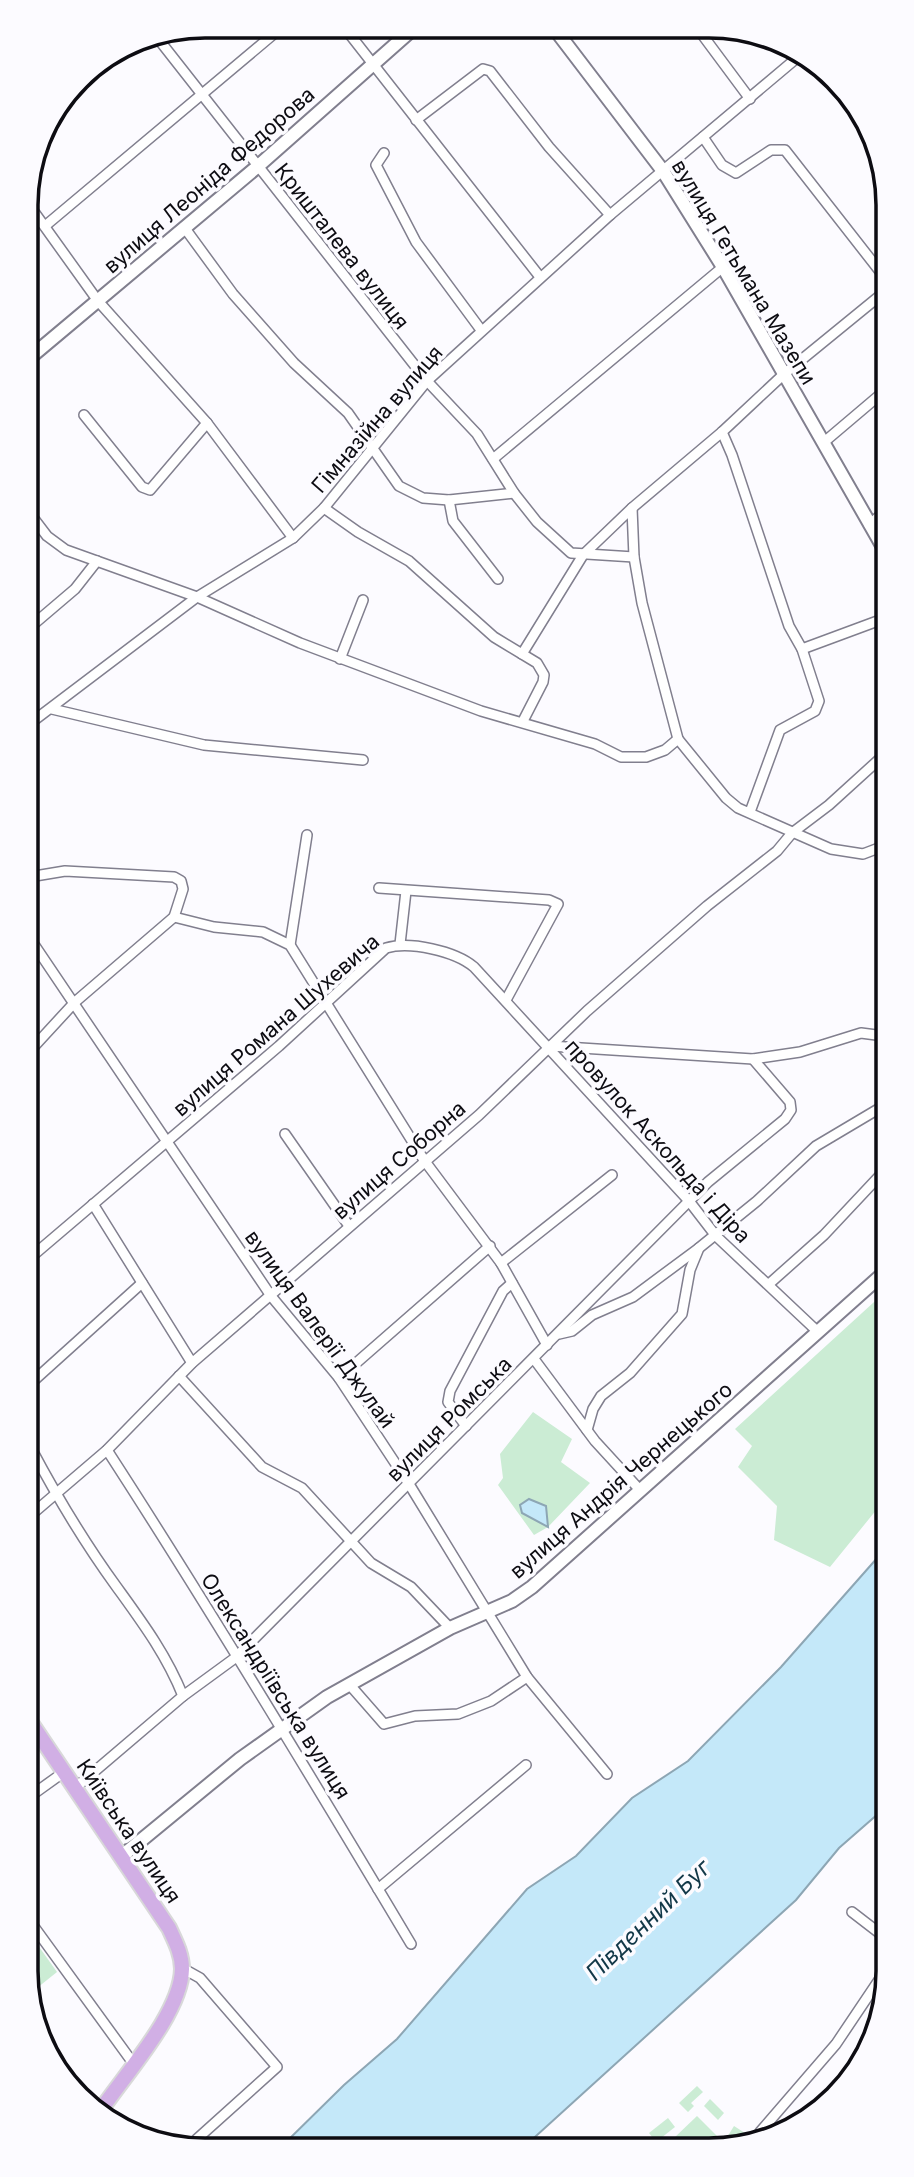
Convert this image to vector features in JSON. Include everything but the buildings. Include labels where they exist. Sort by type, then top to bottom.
[{"type":"main road","name":"Київська вулиця","points":[[38,1734],[169,1928],[178,1947],[182,1968]]},
{"type":"main road","points":[[105,2105],[166,2019],[178,1993],[182,1968]]},
{"type":"street","points":[[45,226],[269,38]]},
{"type":"street","points":[[352,38],[540,277]]},
{"type":"street","name":"вулиця Леоніда Федорова","points":[[39,350],[257,167],[402,38]]},
{"type":"street","name":"вулиця Гетьмана Мазепи","points":[[561,38],[663,171],[723,267],[876,536]]},
{"type":"street","points":[[705,38],[750,99]]},
{"type":"street","name":"Кришталева вулиця","points":[[163,44],[427,381],[477,434],[514,493],[554,540],[571,553],[634,557]]},
{"type":"street","name":"Гімназійна вулиця","points":[[39,718],[197,597],[292,538],[324,508],[427,381],[610,215],[792,62]]},
{"type":"street","points":[[416,120],[467,79],[483,69],[490,71],[549,147],[610,215]]},
{"type":"street","points":[[703,137],[722,165],[736,173],[771,150],[785,150],[876,266]]},
{"type":"street","points":[[384,153],[376,165],[415,242],[481,330]]},
{"type":"street","points":[[39,218],[98,301],[207,423],[292,538]]},
{"type":"street","points":[[184,228],[233,294],[294,363],[348,413],[373,445],[399,486],[423,498],[449,500],[514,493]]},
{"type":"street","points":[[493,459],[723,267]]},
{"type":"street","points":[[522,654],[583,555],[632,508],[722,432],[784,374],[876,299]]},
{"type":"street","points":[[822,443],[876,399]]},
{"type":"street","points":[[83,415],[142,486],[150,490],[207,423]]},
{"type":"street","points":[[722,432],[752,511],[789,626],[802,649],[819,705],[815,711],[780,730],[750,812]]},
{"type":"street","points":[[449,500],[453,521],[498,579]]},
{"type":"street","points":[[324,508],[358,532],[409,561],[494,637],[537,663],[544,675],[540,692],[523,721]]},
{"type":"street","points":[[632,508],[634,557],[642,603],[678,739],[726,798],[738,808],[792,833],[850,854],[863,854],[876,849]]},
{"type":"street","points":[[869,525],[876,519]]},
{"type":"street","points":[[39,524],[55,544],[197,597],[340,659],[481,710],[595,744],[621,757],[646,757],[665,750],[678,739]]},
{"type":"street","points":[[39,620],[75,589],[97,561]]},
{"type":"street","points":[[340,659],[363,600]]},
{"type":"street","points":[[802,649],[876,622]]},
{"type":"street","points":[[52,709],[204,745],[363,760]]},
{"type":"street","name":"вулиця Соборна","points":[[38,1510],[107,1450],[192,1363],[479,1115],[550,1046],[707,906],[777,851],[792,833],[876,762]]},
{"type":"street","points":[[290,945],[307,835]]},
{"type":"street","points":[[39,875],[65,870],[174,877],[181,881],[183,889],[174,917],[75,1002],[39,1042]]},
{"type":"street","points":[[379,888],[549,900],[558,904],[506,1000]]},
{"type":"street","points":[[400,944],[406,891]]},
{"type":"street","points":[[174,917],[214,927],[263,932],[290,945],[424,1160],[501,1263],[547,1345]]},
{"type":"street","name":"вулиця Романа Шухевича","points":[[38,1251],[279,1046],[325,1001],[386,948],[400,944],[465,960],[506,1000]]},
{"type":"street","name":"вулиця Валерії Джулай","points":[[39,951],[271,1296],[339,1378],[409,1484],[527,1678],[607,1774]]},
{"type":"street","name":"провулок Аскольда і Діра","points":[[506,1000],[689,1201],[716,1236],[818,1332]]},
{"type":"street","points":[[550,1046],[753,1059],[800,1052],[861,1033],[876,1035]]},
{"type":"street","name":"вулиця Ромська","points":[[75,1788],[183,1696],[235,1658],[689,1201],[785,1119],[791,1110],[790,1102],[753,1059]]},
{"type":"street","points":[[556,1334],[572,1331],[592,1315],[633,1297],[716,1236],[816,1146],[875,1111]]},
{"type":"street","points":[[285,1134],[349,1226]]},
{"type":"street","points":[[501,1263],[612,1175]]},
{"type":"street","points":[[769,1284],[824,1235],[875,1180]]},
{"type":"street","points":[[93,1204],[192,1363]]},
{"type":"street","points":[[339,1378],[490,1246]]},
{"type":"street","points":[[587,1430],[601,1396],[630,1373],[681,1314],[699,1248]]},
{"type":"street","name":"вулиця Андрія Чернецького","points":[[122,1856],[240,1759],[349,1684],[450,1628],[512,1601],[543,1578],[639,1489],[875,1281]]},
{"type":"street","points":[[38,1376],[142,1283]]},
{"type":"street","points":[[466,1426],[448,1402],[450,1391],[503,1290],[512,1283]]},
{"type":"street","points":[[534,1359],[587,1430],[639,1489]]},
{"type":"street","points":[[178,1377],[262,1467],[302,1488],[371,1563],[411,1587],[450,1628]]},
{"type":"street","name":"Олександріївська вулиця","points":[[107,1450],[176,1556],[235,1658],[283,1728],[411,1944]]},
{"type":"street","points":[[38,1463],[57,1496],[170,1663],[183,1696]]},
{"type":"street","points":[[349,1684],[384,1724],[415,1716],[458,1714],[491,1702],[527,1678]]},
{"type":"street","points":[[378,1889],[526,1765]]},
{"type":"street","points":[[38,1791],[64,1772]]},
{"type":"street","points":[[852,1912],[875,1930]]},
{"type":"street","points":[[38,1932],[133,2063]]},
{"type":"street","points":[[182,1968],[200,1978],[277,2067],[198,2138]]},
{"type":"street","points":[[762,2129],[836,2043],[874,1987]]},
{"type":"green space","points":[[875,1301],[875,1511],[830,1567],[774,1540],[777,1506],[738,1467],[752,1446],[735,1429]]},
{"type":"green space","points":[[533,1412],[572,1439],[561,1462],[590,1483],[548,1527],[534,1535],[498,1485],[503,1478],[500,1454]]},
{"type":"green space","points":[[38,1945],[57,1972],[39,1986]]},
{"type":"green space","points":[[697,2086],[703,2092],[691,2103],[694,2106],[688,2112],[679,2103]]},
{"type":"green space","points":[[710,2099],[724,2113],[718,2120],[704,2106]]},
{"type":"green space","points":[[697,2116],[719,2138],[708,2138],[674,2138]]},
{"type":"green space","points":[[668,2118],[675,2127],[661,2138],[653,2138],[649,2133]]},
{"type":"green space","points":[[734,2126],[746,2134],[730,2137],[727,2137]]},
{"type":"water","points":[[529,1499],[546,1506],[548,1527],[522,1513],[520,1505]]},
{"type":"water","name":"Південний Буг","points":[[875,1560],[875,1816],[839,1848],[796,1900],[534,2138],[290,2138],[344,2085],[397,2039],[527,1889],[576,1856],[632,1798],[688,1761],[781,1667]]}]
